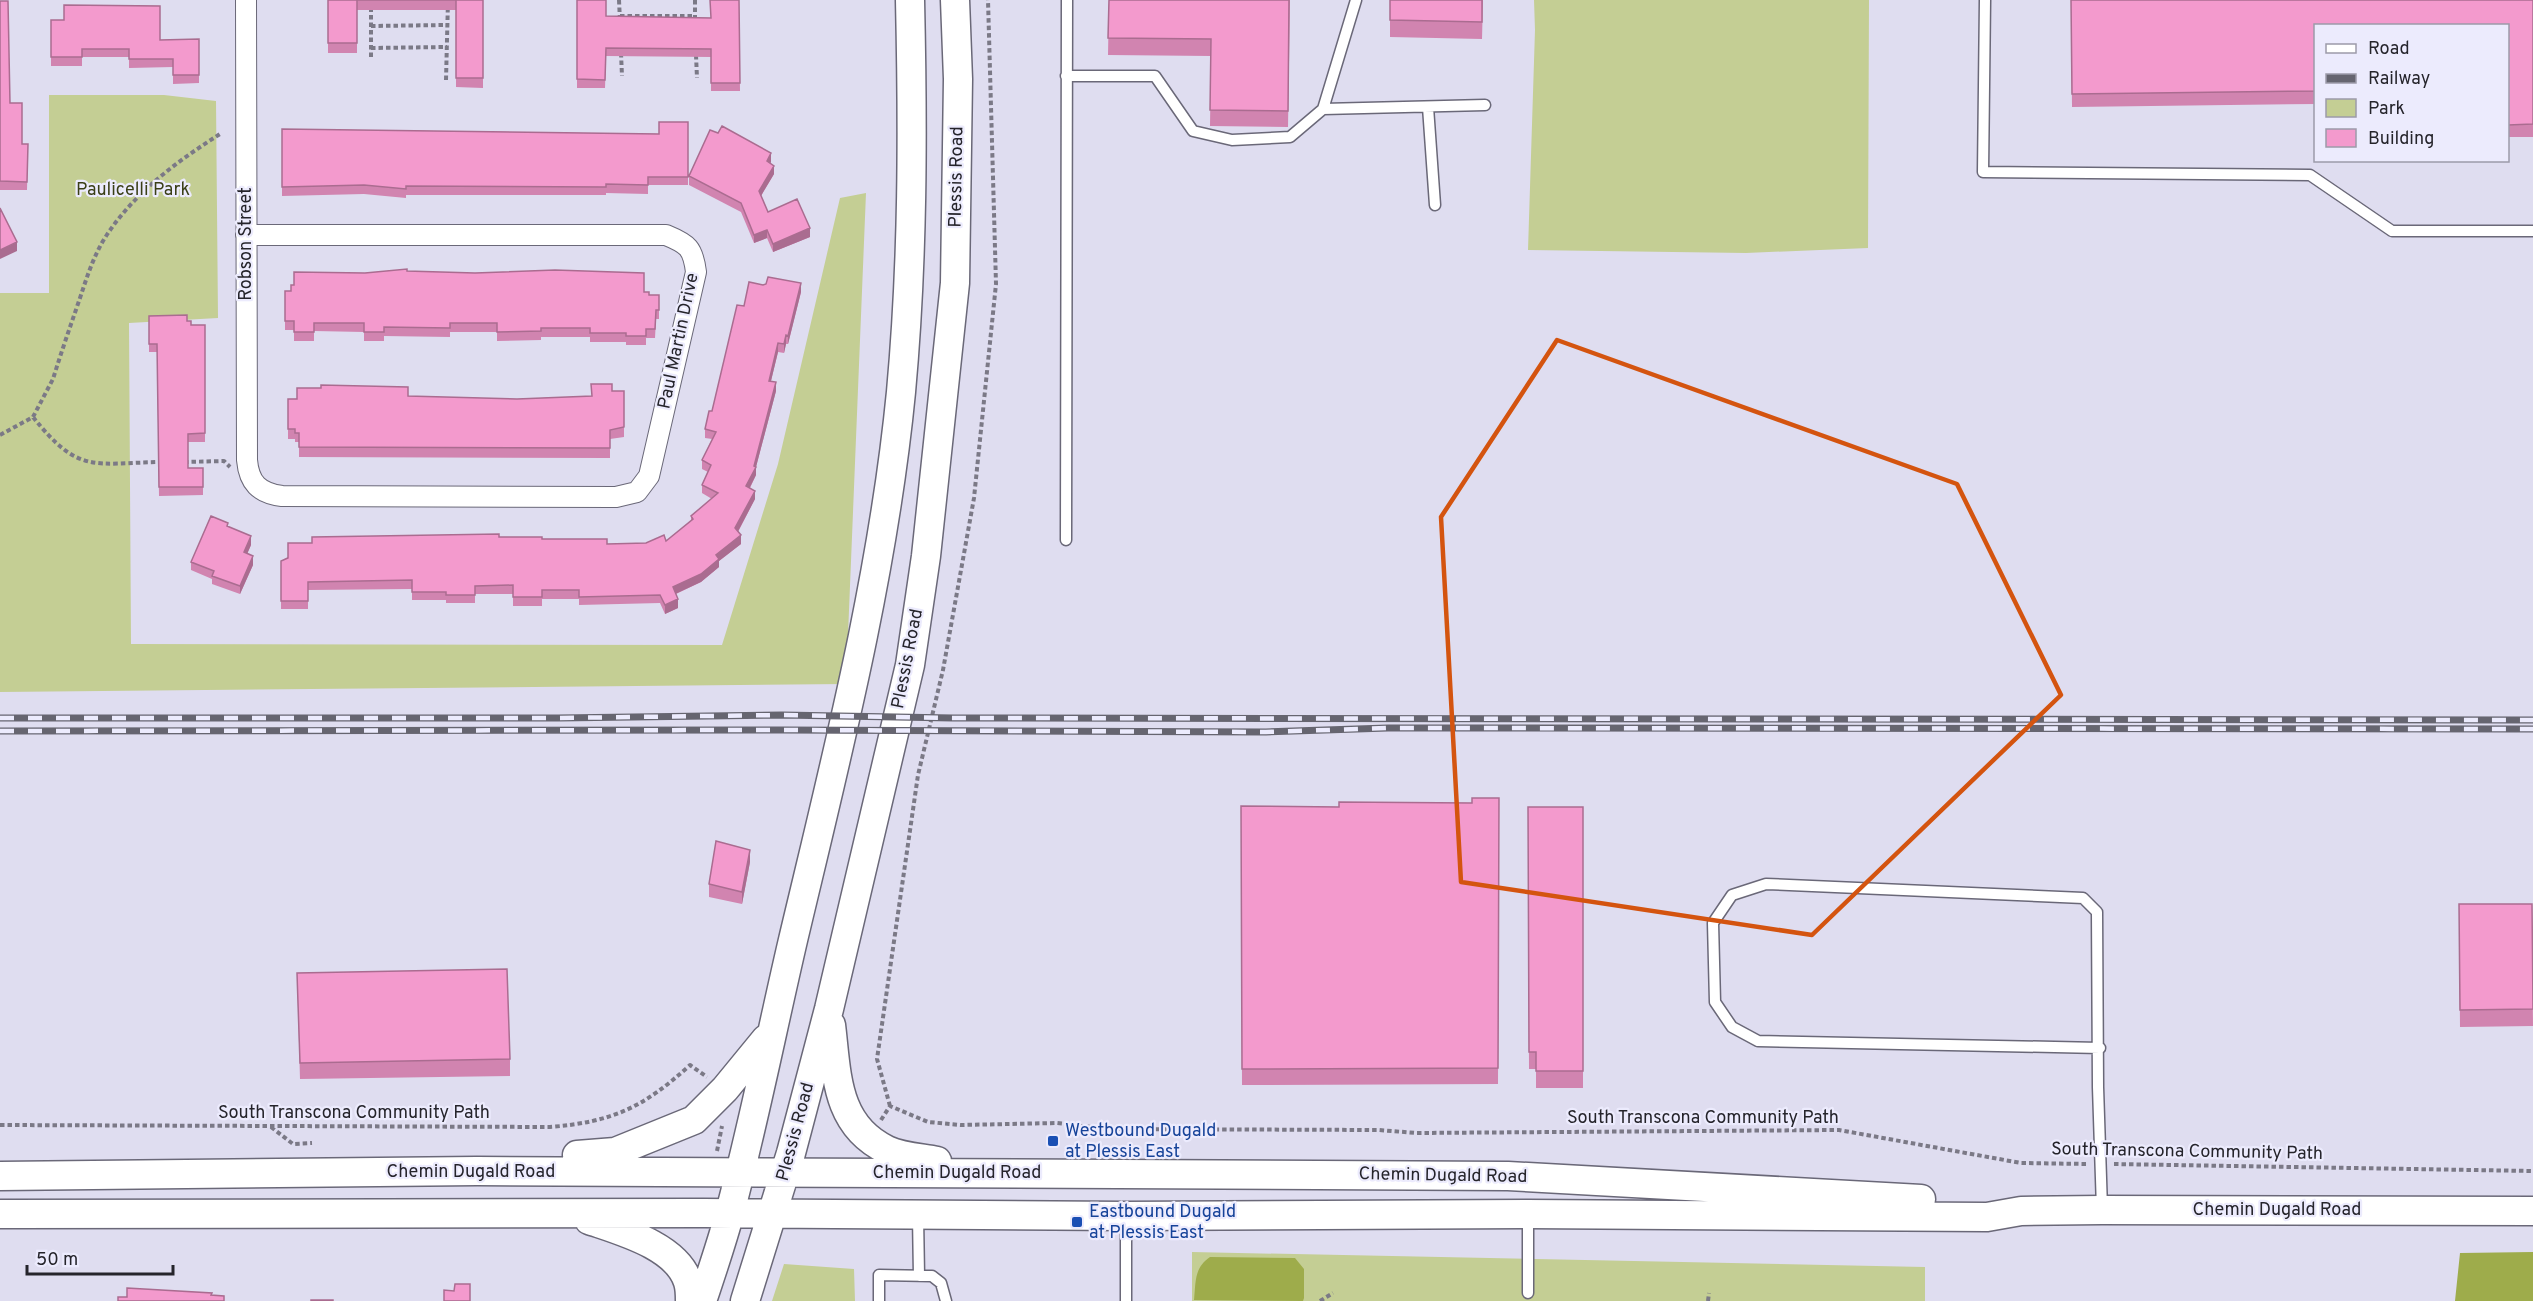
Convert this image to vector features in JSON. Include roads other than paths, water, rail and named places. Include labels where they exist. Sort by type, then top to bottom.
[{"type":"main road","points":[[702,1301],[730,1213],[834,766],[867,615],[888,493],[900,394],[909,279],[913,161],[910,0]]},
{"type":"main road","name":"Plessis Road","points":[[745,1301],[785,1174],[829,1009],[909,665],[926,556],[955,283],[958,79],[955,0]]},
{"type":"main road","points":[[829,1009],[840,1096],[849,1116],[871,1140],[889,1151],[989,1174]]},
{"type":"main road","points":[[477,1171],[523,1160],[615,1152],[694,1120],[725,1089],[771,1033]]},
{"type":"main road","name":"Chemin Dugald Road","points":[[0,1176],[477,1171],[1508,1176],[1987,1203],[2021,1211]]},
{"type":"main road","points":[[1126,1216],[1129,1173]]},
{"type":"main road","points":[[1508,1176],[1523,1194],[1528,1214]]},
{"type":"main road","name":"Chemin Dugald Road","points":[[0,1214],[730,1213],[1126,1216],[1528,1214],[1987,1217],[2021,1211],[2102,1210],[2533,1211]]},
{"type":"main road","points":[[564,1213],[618,1230],[659,1247],[682,1271],[688,1282],[690,1301]]},
{"type":"street","name":"Robson Street","points":[[246,0],[247,460],[248,473],[255,486]]},
{"type":"street","name":"Paul Martin Drive","points":[[246,235],[666,235],[684,242],[694,255],[696,272],[649,476],[637,492],[616,497],[282,496],[267,494],[255,486]]},
{"type":"lane","points":[[1065,540],[1066,0]]},
{"type":"lane","points":[[1066,76],[1155,76],[1193,131],[1232,140],[1290,137],[1323,109],[1356,0]]},
{"type":"lane","points":[[1985,0],[1983,172],[2310,175],[2392,231],[2533,231]]},
{"type":"lane","points":[[1323,109],[1485,105]]},
{"type":"lane","points":[[1428,107],[1435,205]]},
{"type":"lane","points":[[2100,1048],[1758,1041],[1732,1027],[1715,1002],[1713,923],[1732,895],[1767,884],[2083,898],[2097,912],[2100,1048],[2098,1088],[2102,1210]]},
{"type":"lane","points":[[1528,1214],[1528,1293]]},
{"type":"lane","points":[[918,1216],[919,1276]]},
{"type":"lane","points":[[1126,1216],[1126,1301]]},
{"type":"lane","points":[[879,1301],[879,1275],[933,1276],[941,1283],[946,1301]]},
{"type":"railway","points":[[0,718],[558,718],[782,715],[953,718],[2533,720]]},
{"type":"railway","points":[[0,731],[1266,732],[1388,728],[2533,729]]},
{"type":"place","name":"Westbound Dugald at Plessis East","points":[[1053,1141]]},
{"type":"place","name":"Eastbound Dugald at Plessis East","points":[[1077,1222]]},
{"type":"park label","name":"Paulicelli Park","points":[[133,190]]}]
